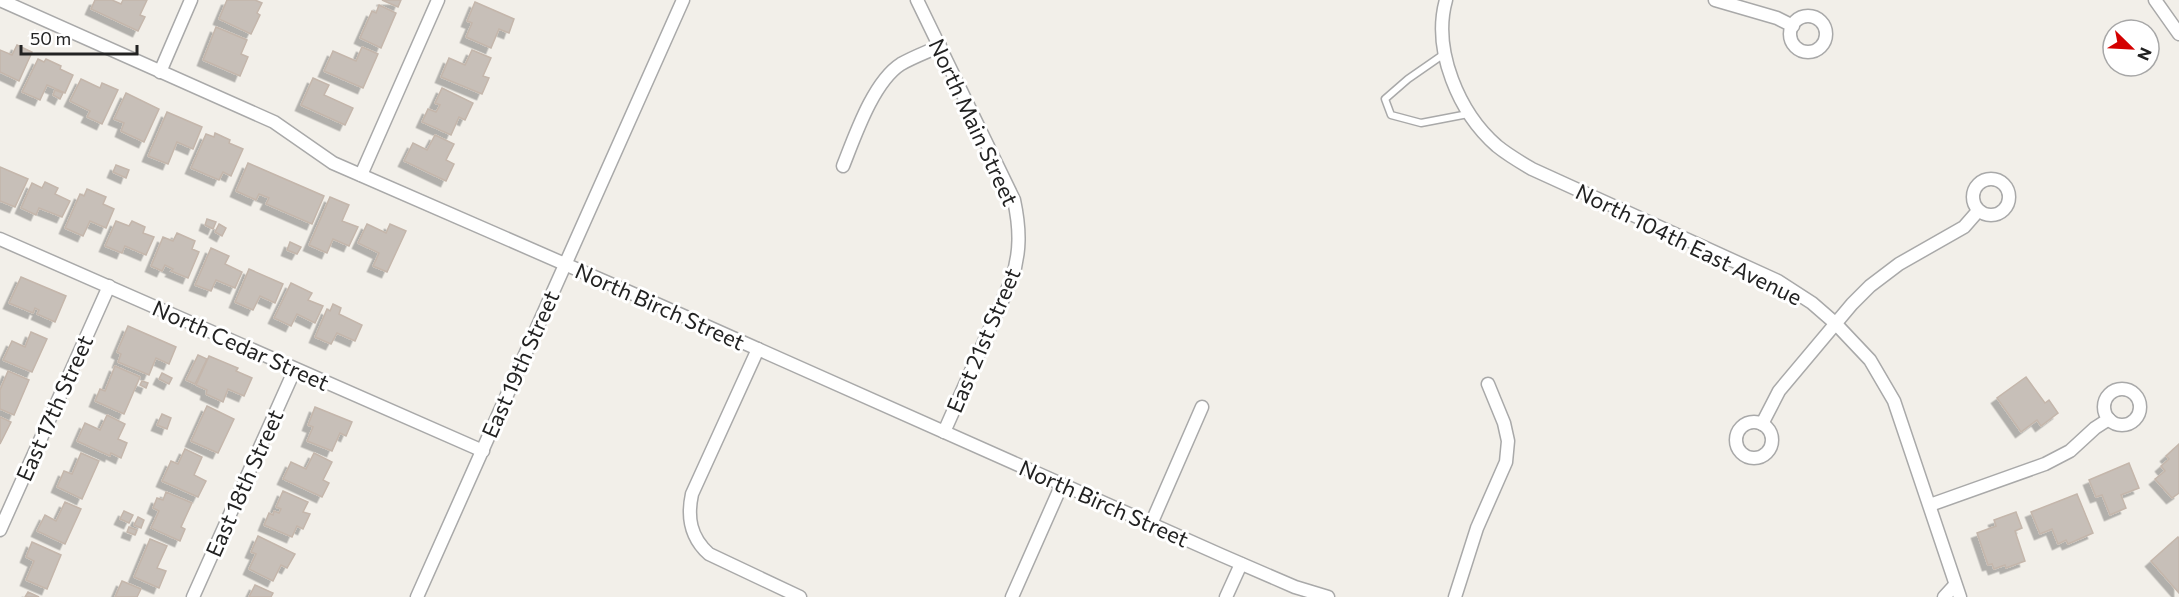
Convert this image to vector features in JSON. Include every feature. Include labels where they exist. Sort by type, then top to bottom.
[{"type":"street","name":"North Birch Street","points":[[0,0],[274,122],[333,163],[361,176],[758,349],[1241,564],[1295,587],[1328,597]]},
{"type":"street","points":[[160,72],[191,0]]},
{"type":"street","points":[[361,176],[438,0]]},
{"type":"street","name":"East 19th Street","points":[[417,597],[683,0]]},
{"type":"street","name":"North Main Street","points":[[917,0],[1014,200],[1020,248]]},
{"type":"street","name":"North 104th East Avenue","points":[[1446,0],[1444,54],[1454,84],[1468,114],[1497,146],[1532,170],[1778,281],[1812,303],[1835,323],[1870,360],[1894,401],[1957,591]]},
{"type":"street","points":[[1714,0],[1777,18],[1792,26]]},
{"type":"street","points":[[2155,0],[2179,34]]},
{"type":"street","points":[[843,166],[864,115],[881,86],[900,65],[940,46]]},
{"type":"street","points":[[1762,424],[1779,391],[1835,323],[1870,286],[1899,264],[1964,227],[1978,211]]},
{"type":"street","name":"North Cedar Street","points":[[0,239],[483,451]]},
{"type":"street","name":"East 21st Street","points":[[944,432],[1011,281],[1020,248]]},
{"type":"street","name":"East 17th Street","points":[[0,530],[109,286]]},
{"type":"street","points":[[758,349],[692,494],[689,512],[692,530],[701,547],[709,554],[800,597]]},
{"type":"street","name":"East 18th Street","points":[[193,597],[295,369]]},
{"type":"street","points":[[1455,597],[1477,528],[1506,462],[1508,441],[1504,423],[1488,384]]},
{"type":"street","points":[[1151,524],[1202,407]]},
{"type":"street","points":[[1930,505],[2045,464],[2070,451],[2095,428],[2109,419]]},
{"type":"street","points":[[1012,597],[1062,484]]},
{"type":"street","points":[[1226,597],[1241,564]]},
{"type":"street","points":[[1944,597],[1957,591]]},
{"type":"lane","points":[[1444,54],[1408,79],[1385,99],[1391,115],[1421,123],[1468,114]]},
{"type":"building","points":[[95,0],[112,0],[121,4],[123,0],[147,0],[140,15],[145,17],[138,31],[91,9]]},
{"type":"building","points":[[227,0],[255,0],[262,3],[257,13],[260,15],[251,34],[219,19]]},
{"type":"building","points":[[382,0],[401,0],[398,7]]},
{"type":"building","points":[[475,2],[514,19],[509,33],[499,29],[491,48],[466,37],[472,23],[467,21]]},
{"type":"building","points":[[379,5],[396,13],[381,48],[360,38],[372,11],[376,13]]},
{"type":"building","points":[[216,27],[247,40],[241,54],[248,57],[240,76],[203,60]]},
{"type":"building","points":[[17,45],[32,52],[19,81],[0,72],[0,50],[12,55]]},
{"type":"building","points":[[362,47],[378,54],[363,88],[324,71],[333,51],[356,61]]},
{"type":"building","points":[[472,50],[491,58],[483,76],[489,78],[482,94],[441,77],[449,58],[465,65]]},
{"type":"building","points":[[38,59],[44,62],[46,59],[73,75],[65,93],[47,85],[40,100],[22,92]]},
{"type":"building","points":[[313,78],[329,85],[324,95],[353,108],[345,125],[301,105]]},
{"type":"building","points":[[81,79],[100,88],[102,83],[118,90],[102,124],[87,117],[90,111],[70,101]]},
{"type":"building","points":[[442,88],[473,103],[465,120],[459,117],[451,135],[422,122],[428,109],[436,112],[440,105],[435,103]]},
{"type":"building","points":[[55,90],[63,93],[60,99],[53,95]]},
{"type":"building","points":[[126,93],[159,109],[144,142],[121,131],[124,123],[114,119]]},
{"type":"building","points":[[167,112],[202,127],[193,149],[177,142],[168,164],[148,156]]},
{"type":"building","points":[[215,133],[243,149],[231,176],[223,172],[219,180],[191,168],[206,134],[214,137]]},
{"type":"building","points":[[435,135],[454,144],[446,160],[454,164],[446,181],[404,161],[413,143],[427,150]]},
{"type":"building","points":[[248,163],[324,196],[312,224],[266,204],[269,198],[259,194],[256,200],[236,191]]},
{"type":"building","points":[[116,165],[129,170],[126,178],[113,172]]},
{"type":"building","points":[[0,167],[28,179],[15,207],[0,201]]},
{"type":"building","points":[[45,182],[58,188],[55,194],[70,201],[62,217],[39,208],[36,215],[21,208],[32,183],[42,188]]},
{"type":"building","points":[[87,189],[106,197],[103,204],[114,209],[106,228],[90,221],[83,236],[65,228],[80,194],[84,196]]},
{"type":"building","points":[[330,197],[349,205],[342,221],[358,227],[349,246],[333,239],[327,253],[309,245]]},
{"type":"building","points":[[207,219],[216,222],[213,229],[205,225]]},
{"type":"building","points":[[116,221],[129,226],[132,221],[145,227],[143,233],[154,237],[146,255],[125,246],[122,253],[105,246]]},
{"type":"building","points":[[219,224],[226,228],[222,236],[215,232]]},
{"type":"building","points":[[367,224],[386,233],[390,224],[406,231],[387,272],[373,266],[379,253],[358,243]]},
{"type":"building","points":[[177,233],[195,241],[192,249],[199,252],[188,278],[171,271],[173,269],[165,265],[162,271],[151,266],[163,237],[173,241]]},
{"type":"building","points":[[290,242],[301,247],[297,254],[287,250]]},
{"type":"building","points":[[211,248],[229,256],[225,264],[242,272],[235,288],[216,280],[211,291],[195,285]]},
{"type":"building","points":[[249,269],[283,284],[275,303],[260,296],[253,310],[235,302]]},
{"type":"building","points":[[21,277],[66,296],[55,322],[37,314],[39,310],[35,308],[33,313],[9,303]]},
{"type":"building","points":[[291,283],[312,293],[308,300],[323,306],[315,323],[297,314],[291,326],[274,318]]},
{"type":"building","points":[[333,304],[341,308],[339,314],[362,325],[355,341],[337,333],[331,344],[315,337],[327,309],[330,311]]},
{"type":"building","points":[[128,326],[176,347],[169,364],[156,358],[149,375],[118,362],[121,354],[117,352]]},
{"type":"building","points":[[31,332],[47,339],[32,372],[3,360],[12,341],[25,347]]},
{"type":"building","points":[[198,355],[207,359],[195,384],[186,380]]},
{"type":"building","points":[[209,356],[238,368],[236,371],[252,378],[244,396],[228,389],[223,402],[206,394],[207,390],[196,385]]},
{"type":"building","points":[[115,366],[140,377],[124,414],[95,401],[100,389],[105,391]]},
{"type":"building","points":[[8,371],[29,380],[14,415],[0,409],[0,390]]},
{"type":"building","points":[[162,373],[172,378],[169,384],[159,379]]},
{"type":"building","points":[[2026,377],[2045,403],[2049,400],[2058,413],[2041,426],[2037,420],[2021,432],[1997,398]]},
{"type":"building","points":[[142,381],[148,383],[146,388],[140,385]]},
{"type":"building","points":[[207,406],[234,419],[218,453],[191,441]]},
{"type":"building","points":[[315,407],[352,422],[346,436],[340,433],[332,451],[307,441],[313,427],[308,425]]},
{"type":"building","points":[[162,414],[171,418],[167,429],[157,425]]},
{"type":"building","points":[[107,415],[125,424],[118,439],[127,443],[121,458],[111,453],[110,456],[77,441],[85,423],[100,430]]},
{"type":"building","points":[[0,417],[11,422],[0,444]]},
{"type":"building","points":[[2179,444],[2179,493],[2172,498],[2155,479],[2165,471],[2161,466],[2169,459],[2166,456]]},
{"type":"building","points":[[185,449],[202,457],[194,475],[206,481],[198,497],[162,481],[171,461],[178,464]]},
{"type":"building","points":[[81,453],[99,461],[82,499],[57,487],[64,471],[72,474]]},
{"type":"building","points":[[314,453],[332,462],[323,480],[329,483],[322,497],[283,479],[291,462],[306,469]]},
{"type":"building","points":[[2129,463],[2139,488],[2121,495],[2126,508],[2110,515],[2102,495],[2096,497],[2089,480]]},
{"type":"building","points":[[283,491],[308,502],[303,512],[310,514],[303,529],[297,526],[292,537],[264,525],[269,513],[273,515],[274,511],[279,513],[281,509],[276,507]]},
{"type":"building","points":[[166,492],[192,503],[181,527],[185,529],[180,541],[151,528],[159,511],[153,508],[157,498],[163,500]]},
{"type":"building","points":[[2077,494],[2093,533],[2068,544],[2066,540],[2058,544],[2052,529],[2040,534],[2031,512]]},
{"type":"building","points":[[65,502],[81,509],[65,544],[37,531],[45,515],[56,521]]},
{"type":"building","points":[[124,511],[133,515],[129,523],[120,519]]},
{"type":"building","points":[[2016,512],[2022,528],[2015,531],[2025,561],[2006,568],[2005,565],[1994,569],[1992,564],[1988,565],[1977,533],[1996,526],[1994,520]]},
{"type":"building","points":[[138,517],[144,520],[141,528],[134,525]]},
{"type":"building","points":[[129,527],[137,530],[135,535],[127,532]]},
{"type":"building","points":[[258,536],[295,554],[287,568],[281,565],[273,581],[249,569],[256,554],[251,552]]},
{"type":"building","points":[[2178,537],[2179,539],[2179,593],[2151,561]]},
{"type":"building","points":[[150,539],[167,546],[157,568],[166,571],[159,588],[134,577]]},
{"type":"building","points":[[32,542],[61,555],[47,589],[26,580],[34,561],[26,557]]},
{"type":"building","points":[[122,581],[141,589],[137,597],[115,597]]},
{"type":"building","points":[[255,585],[273,593],[271,597],[249,597]]},
{"type":"building","points":[[28,592],[39,597],[25,597]]}]
